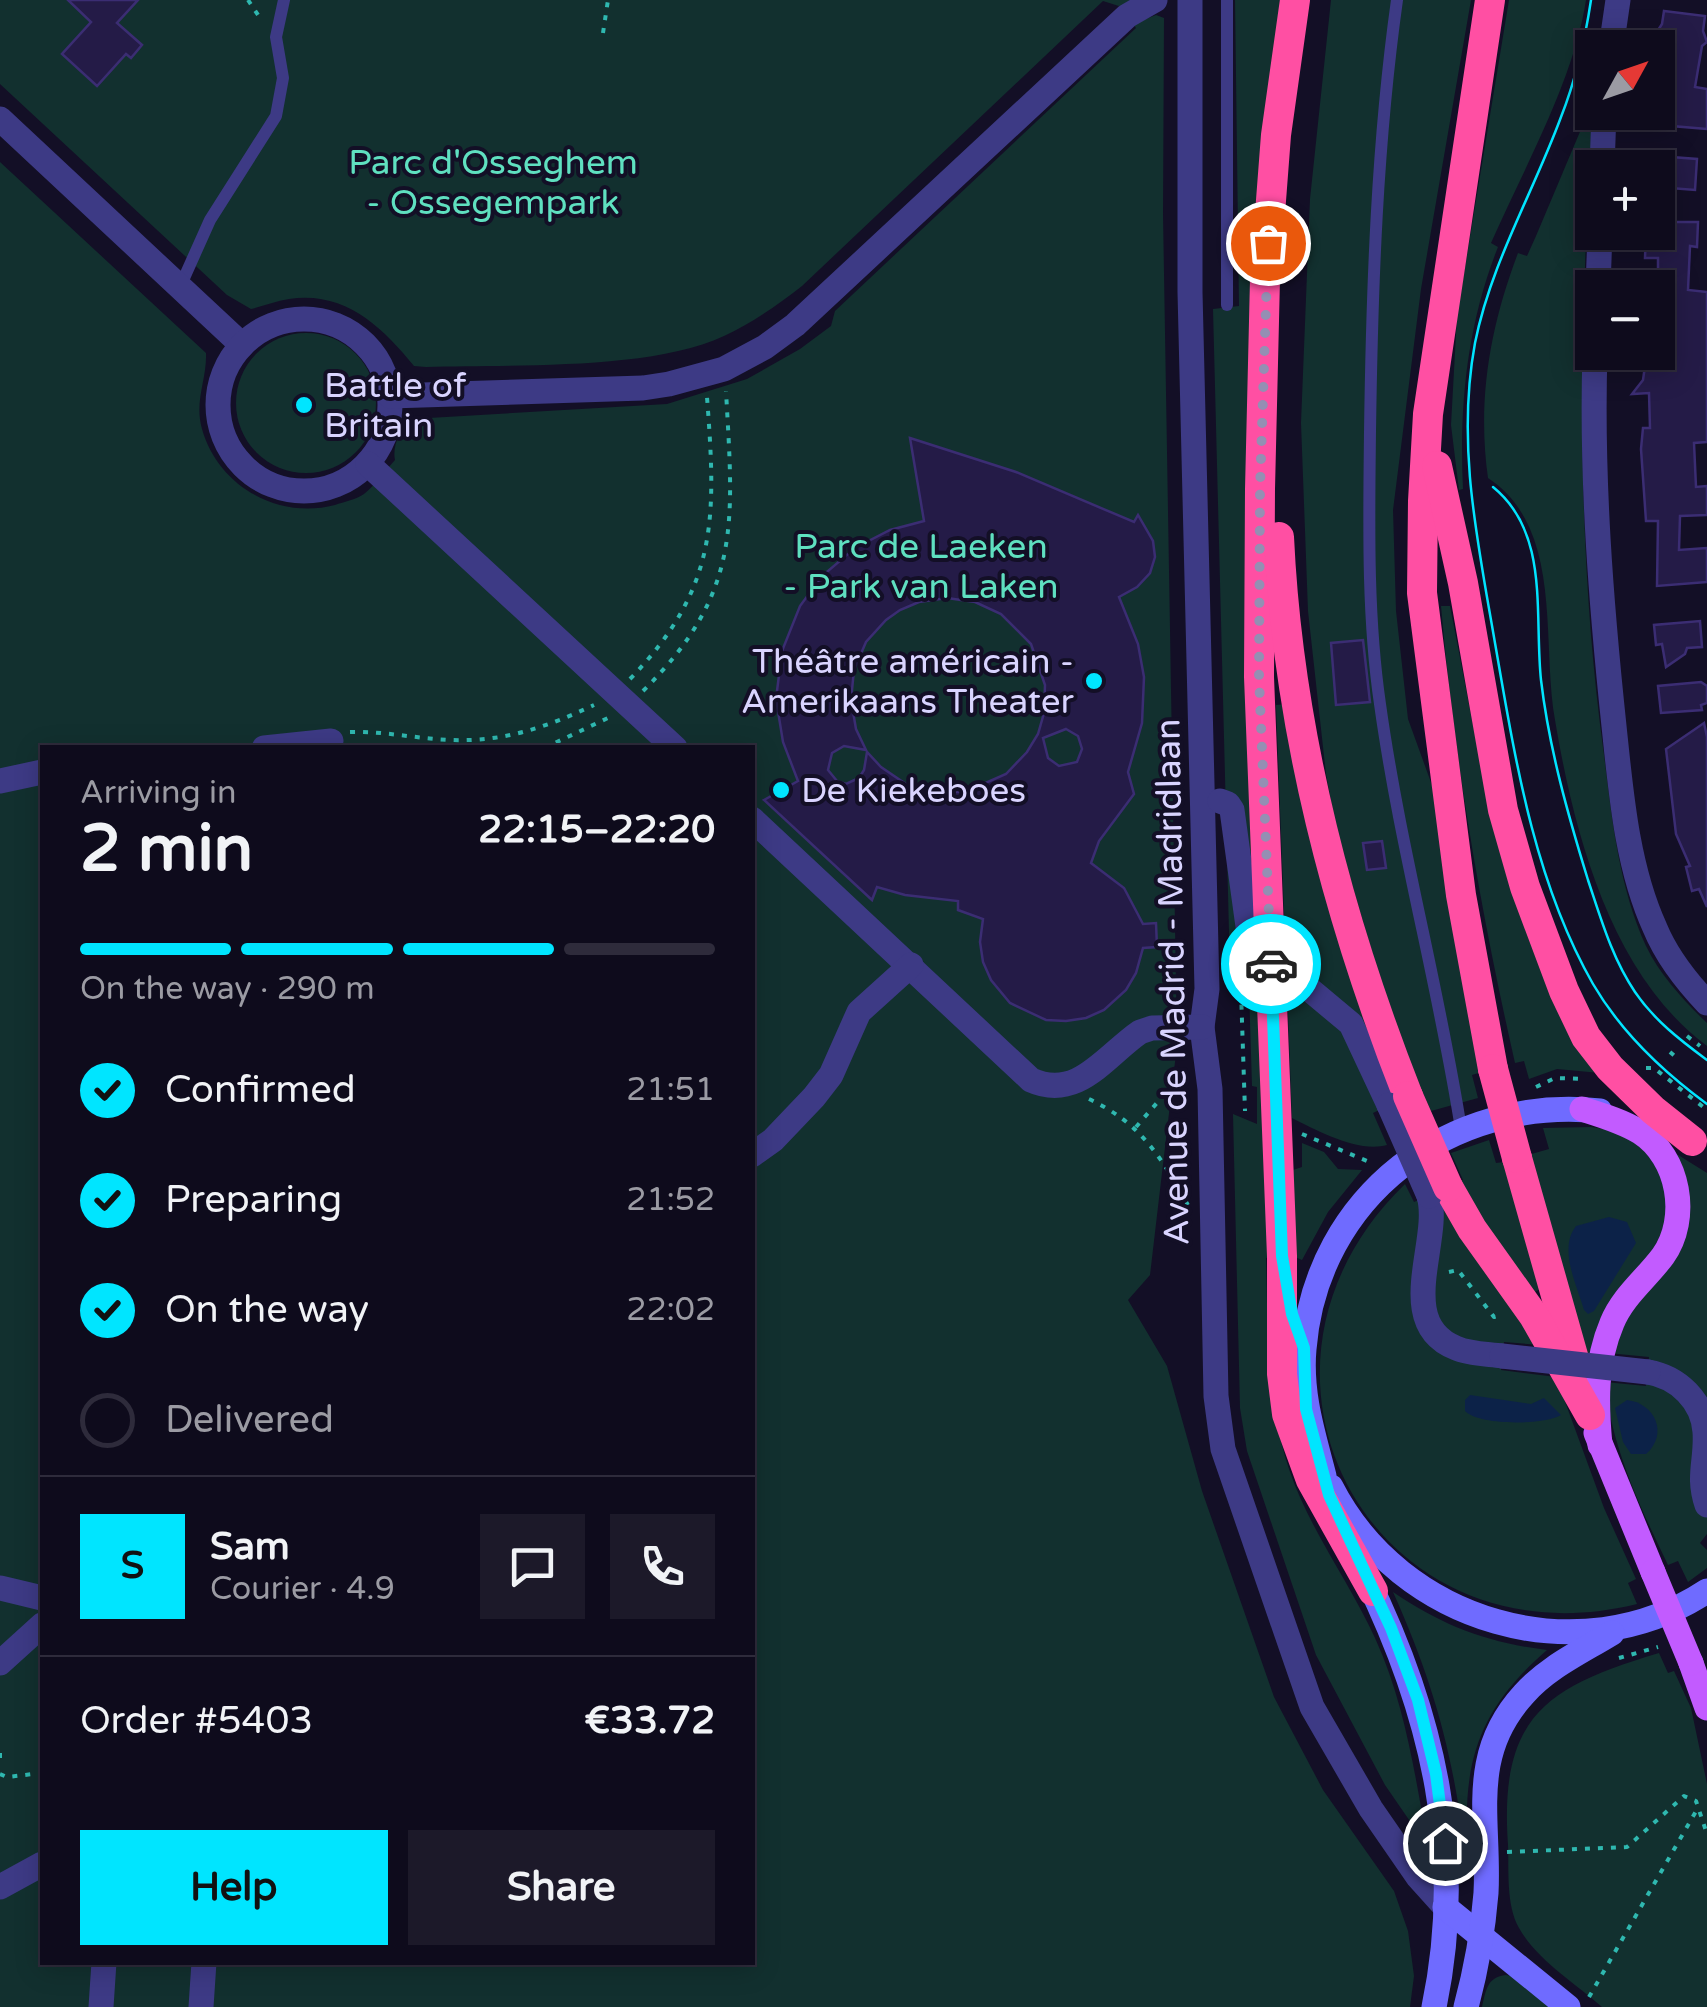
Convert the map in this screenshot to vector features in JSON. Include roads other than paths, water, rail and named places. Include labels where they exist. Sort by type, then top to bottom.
[{"type":"highway","points":[[1294,0],[1276,135],[1265,279],[1260,489],[1259,677],[1282,1256],[1281,1335],[1288,1414],[1311,1480],[1373,1592]]},
{"type":"highway","points":[[1490,0],[1428,414],[1422,502],[1422,593],[1458,877],[1493,1069],[1590,1415]]},
{"type":"highway","points":[[1287,64],[1275,412],[1281,575],[1290,662],[1312,789],[1399,1100],[1438,1192],[1472,1229],[1534,1316],[1590,1415]]},
{"type":"highway","points":[[1428,414],[1463,583],[1495,774],[1513,848],[1564,992],[1594,1048],[1631,1090],[1702,1141]]},
{"type":"highway","points":[[1282,1256],[1292,1314],[1304,1348]]},
{"type":"main road","points":[[1582,1109],[1622,1123],[1656,1145],[1672,1172],[1679,1206],[1670,1244],[1622,1303],[1604,1344],[1597,1392],[1600,1446]]},
{"type":"main road","points":[[1434,2007],[1444,1907],[1444,1833],[1428,1739],[1406,1664],[1339,1520],[1306,1409],[1304,1348],[1318,1282],[1348,1222],[1393,1172],[1462,1129],[1521,1112],[1582,1109],[1639,1119],[1702,1141]]},
{"type":"main road","points":[[1590,1415],[1707,1708]]},
{"type":"main road","points":[[1322,1469],[1341,1506],[1394,1568],[1427,1593],[1464,1612],[1503,1625],[1544,1632],[1625,1626],[1665,1613],[1707,1591]]},
{"type":"main road","points":[[1466,2007],[1486,1889],[1484,1785],[1500,1729],[1522,1696],[1544,1675],[1625,1626]]},
{"type":"main road","points":[[1444,1907],[1577,2004]]},
{"type":"street","points":[[390,396],[643,388],[715,372],[766,346],[794,325],[1126,16],[1155,0]]},
{"type":"street","name":"Avenue de Madrid - Madridlaan","points":[[1190,0],[1190,292],[1207,989],[1202,1027],[1210,1103],[1217,1411],[1228,1465],[1312,1708],[1371,1809],[1444,1907]]},
{"type":"street","points":[[1614,30],[1618,0]]},
{"type":"street","points":[[0,119],[242,345]]},
{"type":"street","points":[[291,320],[319,320],[345,329],[367,346],[383,369],[390,396],[389,421],[368,464],[346,481],[320,490],[293,491],[266,483],[244,468],[228,446],[219,420],[219,393],[227,367],[242,345],[264,328],[291,320]]},
{"type":"street","points":[[1595,370],[1600,543],[1625,815],[1638,878],[1654,927],[1680,972],[1707,1003]]},
{"type":"street","points":[[368,464],[672,745]]},
{"type":"street","points":[[292,745],[330,741]]},
{"type":"street","points":[[0,781],[40,772]]},
{"type":"street","points":[[1220,801],[1232,810],[1254,970],[1258,974],[1290,973],[1346,1018],[1399,1100]]},
{"type":"street","points":[[755,823],[1031,1080],[1062,1087],[1082,1080],[1140,1032],[1152,1028],[1202,1027]]},
{"type":"street","points":[[755,1153],[773,1140],[831,1075],[859,1012],[910,966]]},
{"type":"street","points":[[1438,1192],[1423,1293],[1432,1326],[1455,1348],[1670,1378],[1697,1405],[1705,1432],[1700,1475],[1707,1505]]},
{"type":"street","points":[[0,1588],[40,1598]]},
{"type":"street","points":[[0,1663],[40,1626]]},
{"type":"street","points":[[0,1887],[40,1865]]},
{"type":"street","points":[[101,2007],[104,1965]]},
{"type":"street","points":[[200,2007],[204,1965]]},
{"type":"lane","points":[[180,286],[210,220],[276,116],[283,78],[276,37],[284,0]]},
{"type":"lane","points":[[1226,305],[1227,0]]},
{"type":"lane","points":[[1397,0],[1387,70],[1372,288],[1370,509],[1375,660],[1396,806],[1432,964],[1462,1129]]},
{"type":"water","points":[[1609,1217],[1627,1222],[1636,1243],[1594,1311],[1588,1314],[1569,1256],[1571,1235],[1576,1226]]},
{"type":"water","points":[[1470,1395],[1531,1404],[1544,1398],[1561,1415],[1527,1422],[1484,1419],[1465,1411],[1465,1400]]},
{"type":"water","points":[[1627,1400],[1645,1407],[1656,1421],[1657,1438],[1646,1454],[1631,1454],[1623,1442],[1615,1408]]},
{"type":"tram line","points":[[1591,0],[1566,103],[1482,313],[1470,381],[1468,456],[1482,568],[1510,730],[1529,818],[1556,903],[1593,984],[1616,1018],[1659,1064],[1707,1104]]},
{"type":"tram line","points":[[1493,487],[1524,527],[1531,551],[1549,731],[1573,831],[1608,938],[1642,1002],[1707,1060]]},
{"type":"place","name":"Battle of Britain","points":[[304,405]]},
{"type":"place","name":"Théâtre américain - Amerikaans Theater","points":[[1094,681]]},
{"type":"place","name":"De Kiekeboes","points":[[781,790]]},
{"type":"park label","name":"Parc d'Osseghem - Ossegempark","points":[[493,182]]},
{"type":"park label","name":"Parc de Laeken - Park van Laken","points":[[921,566]]}]
